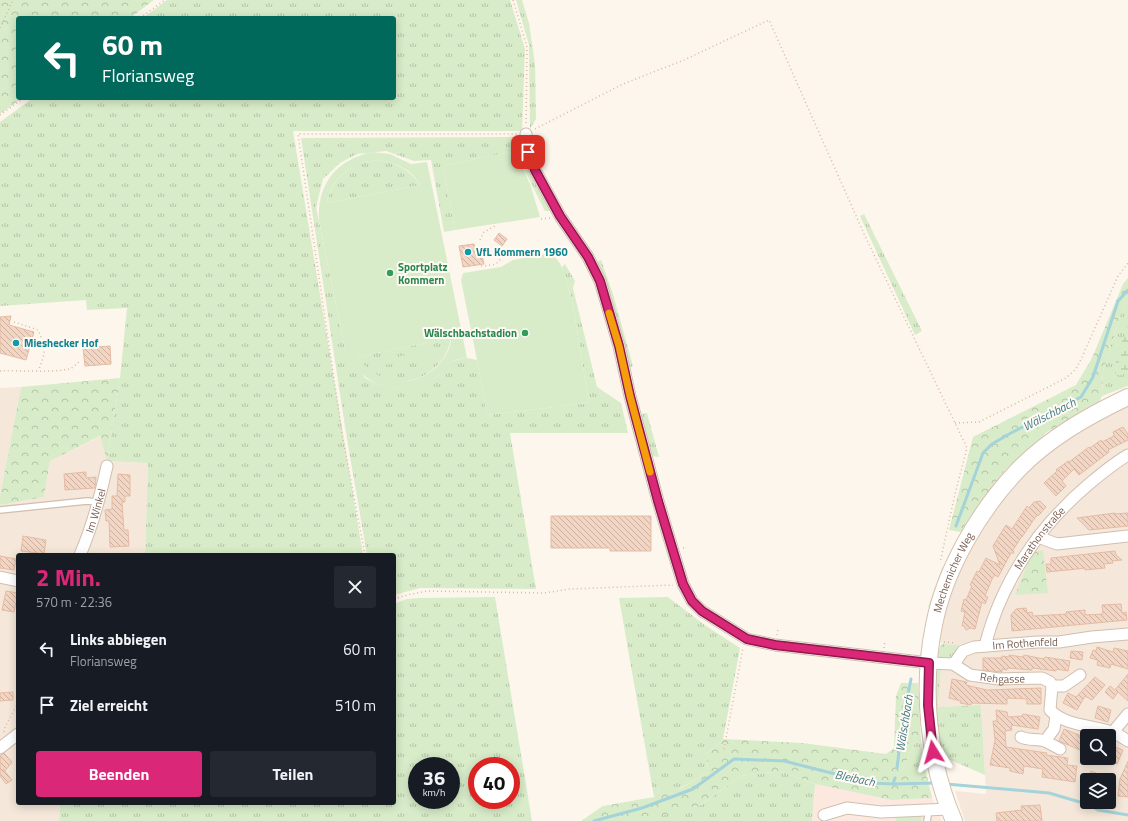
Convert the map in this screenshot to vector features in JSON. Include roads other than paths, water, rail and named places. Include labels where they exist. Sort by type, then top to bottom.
[{"type":"street","points":[[526,134],[528,152],[535,170],[560,216],[588,257],[600,281],[619,346],[630,396],[658,501],[683,584],[692,601],[702,611],[747,639],[775,645],[929,663],[953,664]]},
{"type":"street","name":"Mechernicher Weg","points":[[949,808],[938,774],[931,735],[928,705],[929,663],[934,625],[943,593],[961,550],[987,508],[1019,469],[1063,432],[1085,418],[1128,396]]},
{"type":"street","name":"Marathonstraße","points":[[985,646],[990,627],[999,604],[1012,577],[1038,537],[1072,499],[1102,473],[1128,455]]},
{"type":"street","name":"Im Winkel","points":[[81,553],[91,529],[107,466]]},
{"type":"street","points":[[1038,537],[1057,544],[1128,536]]},
{"type":"street","points":[[0,577],[16,581]]},
{"type":"street","name":"Im Rothenfeld","points":[[953,664],[962,651],[969,648],[1037,642],[1059,642],[1128,634]]},
{"type":"street","name":"Rehgasse","points":[[953,664],[970,675],[999,679],[1042,678],[1050,682],[1052,686]]},
{"type":"street","points":[[1080,675],[1064,686],[1052,686],[1050,710],[1056,716],[1096,729]]},
{"type":"street","points":[[1116,729],[1128,714]]},
{"type":"street","points":[[1045,740],[1054,729],[1056,716]]},
{"type":"street","points":[[1116,734],[1128,741]]},
{"type":"street","points":[[0,748],[16,736]]},
{"type":"street","points":[[1021,737],[1027,740],[1045,740],[1060,749]]},
{"type":"street","points":[[824,815],[847,808],[881,812],[949,808]]},
{"type":"lane","points":[[0,510],[87,501],[99,502]]},
{"type":"lane","points":[[927,821],[929,809]]},
{"type":"waterway","name":"Wälschbach","points":[[956,526],[983,453],[992,444],[1011,433],[1081,397],[1093,377],[1118,301],[1128,290]]},
{"type":"waterway","name":"Wälschbach","points":[[897,768],[903,720],[911,679]]},
{"type":"waterway","name":"Bleibach","points":[[594,821],[642,808],[693,789],[734,759],[784,761],[871,783],[936,783]]},
{"type":"waterway","name":"Bleibach","points":[[893,784],[895,778]]},
{"type":"waterway","name":"Bleibach","points":[[946,784],[1049,793],[1090,805],[1098,810],[1128,815]]},
{"type":"place","name":"VfL Kommern 1960","points":[[468,252]]},
{"type":"place","name":"Sportplatz Kommern","points":[[390,273]]},
{"type":"place","name":"Wälschbachstadion","points":[[525,333]]},
{"type":"place","name":"Mieshecker Hof","points":[[16,343]]}]
